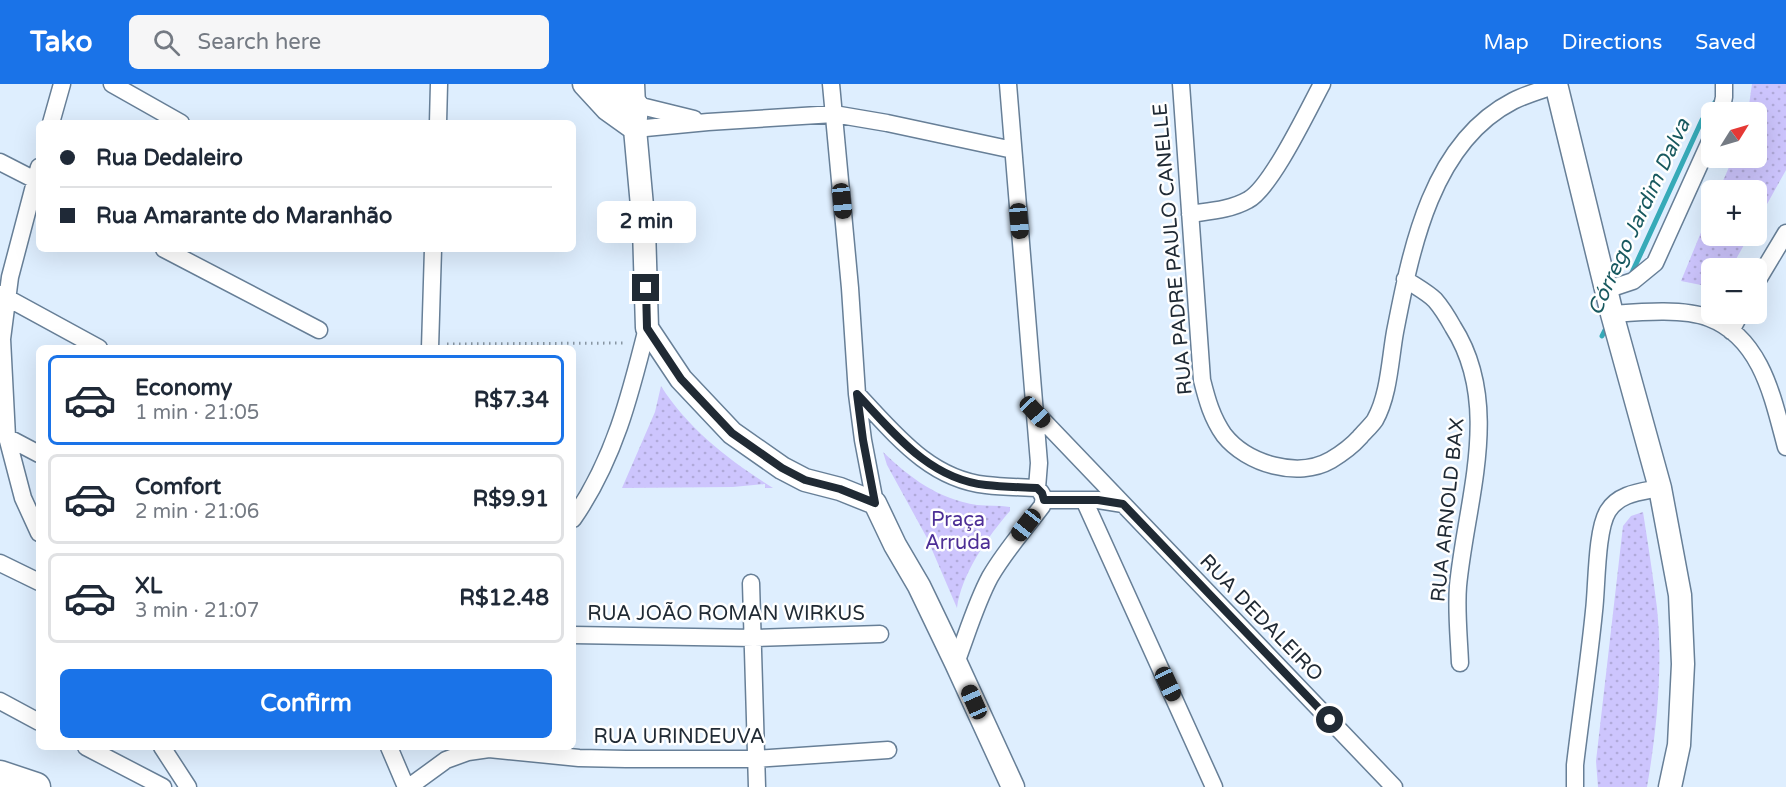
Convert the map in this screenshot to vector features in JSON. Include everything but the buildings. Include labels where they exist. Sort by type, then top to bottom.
[{"type":"highway","points":[[0,775],[36,787]]},
{"type":"street","points":[[52,120],[62,84]]},
{"type":"street","points":[[112,84],[176,120]]},
{"type":"street","points":[[438,120],[439,84]]},
{"type":"street","points":[[584,84],[607,110],[634,129],[834,114],[1012,150]]},
{"type":"street","points":[[610,84],[708,122]]},
{"type":"street","points":[[831,84],[850,288],[857,394],[875,503],[895,545],[919,586],[1013,787]]},
{"type":"street","points":[[956,663],[990,577],[1007,550],[1042,506],[1008,84]]},
{"type":"street","name":"RUA PADRE PAULO CANELLE","points":[[1180,84],[1202,381],[1210,409],[1225,435],[1240,451],[1262,462],[1282,467],[1307,468],[1330,461],[1354,443],[1374,421],[1384,396],[1405,279],[1432,190],[1455,152],[1481,124],[1513,102],[1556,84]]},
{"type":"street","points":[[1190,214],[1230,208],[1250,199],[1271,176],[1322,84]]},
{"type":"street","points":[[1556,84],[1612,314],[1660,488],[1680,595],[1683,664],[1679,745],[1670,787]]},
{"type":"street","points":[[1723,102],[1724,84]]},
{"type":"street","points":[[576,515],[591,493],[628,403],[647,328],[644,228],[634,129],[637,95]]},
{"type":"street","points":[[1606,290],[1633,281],[1655,263],[1701,161]]},
{"type":"street","points":[[0,162],[36,175]]},
{"type":"street","points":[[36,183],[3,296],[2,339],[4,435],[23,498],[36,526]]},
{"type":"street","points":[[1767,265],[1786,233]]},
{"type":"street","points":[[170,252],[319,330]]},
{"type":"street","points":[[430,345],[434,252]]},
{"type":"street","name":"RUA ARNOLD BAX","points":[[1405,279],[1435,300],[1447,316],[1461,339],[1477,386],[1480,413],[1476,460],[1458,587],[1460,663]]},
{"type":"street","points":[[3,296],[93,345]]},
{"type":"street","points":[[1612,314],[1667,311],[1708,317],[1731,331],[1751,352],[1762,370],[1770,387],[1786,447]]},
{"type":"street","points":[[1731,331],[1735,324]]},
{"type":"street","points":[[647,328],[681,379],[732,433],[782,468],[805,480],[840,489],[875,503]]},
{"type":"street","points":[[857,394],[913,452],[941,472],[986,485],[1123,504]]},
{"type":"street","name":"RUA DEDALEIRO","points":[[1035,412],[1394,787]]},
{"type":"street","points":[[4,435],[36,452]]},
{"type":"street","points":[[1575,787],[1575,765],[1594,610],[1600,537],[1606,513],[1615,502],[1628,495],[1660,488]]},
{"type":"street","points":[[1083,500],[1214,787]]},
{"type":"street","points":[[0,563],[36,581]]},
{"type":"street","points":[[751,583],[757,787]]},
{"type":"street","name":"RUA JOÃO ROMAN WIRKUS","points":[[576,635],[754,638],[880,634]]},
{"type":"street","points":[[0,701],[36,720]]},
{"type":"street","points":[[92,750],[163,787]]},
{"type":"street","points":[[164,750],[188,787]]},
{"type":"street","points":[[390,750],[407,787]]},
{"type":"street","name":"RUA URINDEUVA","points":[[407,787],[446,760],[468,752],[482,750]]},
{"type":"street","name":"RUA URINDEUVA","points":[[500,750],[602,759],[756,759],[888,750]]},
{"type":"path","points":[[527,345],[624,344],[647,328]]},
{"type":"green space","points":[[1752,84],[1786,84],[1786,170],[1767,204],[1767,180],[1723,180],[1729,168],[1767,168],[1767,102],[1749,102]]},
{"type":"green space","points":[[1701,232],[1701,246],[1743,246],[1737,258],[1701,258],[1701,285],[1681,281]]},
{"type":"green space","points":[[661,386],[684,416],[711,443],[741,467],[773,488],[765,488],[765,484],[733,487],[622,488],[655,412]]},
{"type":"green space","name":"Praça Arruda","points":[[883,452],[914,479],[950,498],[977,505],[1010,507],[1010,511],[993,532],[970,569],[957,608],[927,538],[887,465]]},
{"type":"green space","points":[[1643,512],[1659,630],[1656,720],[1647,787],[1598,787],[1596,761],[1623,526],[1631,516]]},
{"type":"waterway","name":"Córrego Jardim Dalva","points":[[1630,277],[1702,120],[1719,97]]},
{"type":"waterway","name":"Córrego Jardim Dalva","points":[[1602,336],[1607,326]]},
{"type":"route","points":[[646,288],[647,328],[681,379],[700,402],[732,433],[782,468],[805,480],[840,489],[875,503],[857,394],[913,452],[941,472],[986,485],[1037,488],[1044,500],[1098,500],[1123,504],[1330,720]]}]
